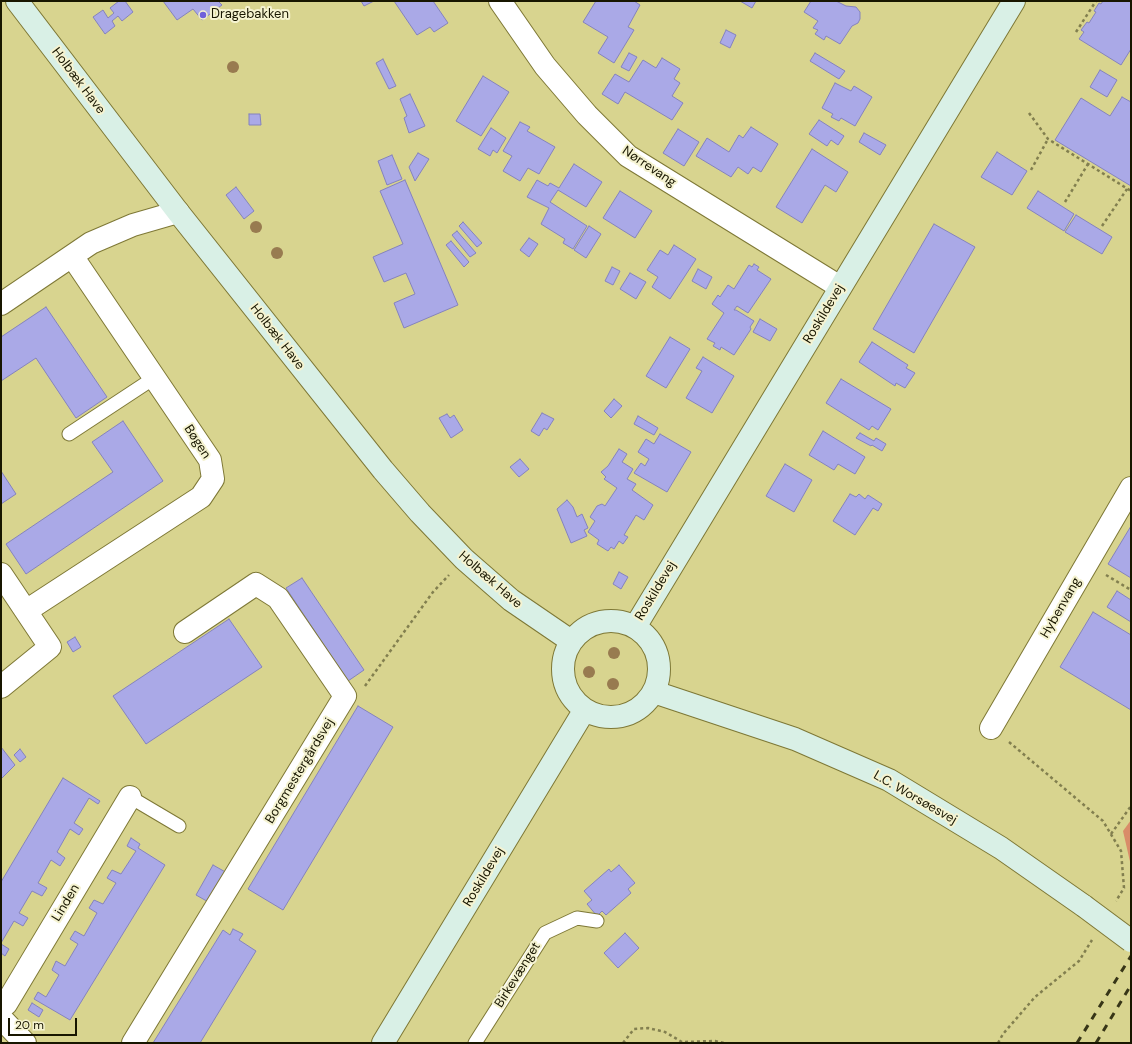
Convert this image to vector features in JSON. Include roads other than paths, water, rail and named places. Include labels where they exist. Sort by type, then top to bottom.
[{"type":"street","name":"Holbæk Have","points":[[17,1],[178,212],[383,470],[420,513],[464,559],[511,600],[571,641]]},
{"type":"street","name":"Nørrevang","points":[[500,1],[545,66],[587,115],[628,156],[840,287]]},
{"type":"street","name":"Roskildevej","points":[[635,627],[1014,1]]},
{"type":"street","points":[[1,304],[91,243],[111,233],[178,212]]},
{"type":"street","name":"Bøgen","points":[[26,611],[201,497],[213,479],[210,460],[72,256]]},
{"type":"street","name":"Hybenvang","points":[[991,728],[1131,488]]},
{"type":"street","points":[[1,574],[50,646],[1,687]]},
{"type":"street","name":"Borgmestergårdsvej","points":[[133,1043],[345,696],[278,598],[256,584],[184,632]]},
{"type":"street","points":[[600,621],[618,621],[635,627],[647,636],[655,649],[659,663],[659,678],[654,692],[640,708],[631,714],[615,718],[599,717],[584,711],[570,697],[562,678],[563,659],[571,641],[584,628],[600,621]]},
{"type":"street","name":"L.C. Worsøesvej","points":[[654,692],[795,739],[888,780],[1001,848],[1131,941]]},
{"type":"street","name":"Roskildevej","points":[[383,1043],[584,711]]},
{"type":"street","name":"Linden","points":[[1,1008],[6,1004],[130,797]]},
{"type":"street","points":[[1,1018],[25,1043]]},
{"type":"lane","points":[[69,434],[154,378]]},
{"type":"lane","points":[[130,797],[179,826]]},
{"type":"lane","name":"Birkevænget","points":[[475,1043],[545,933],[577,918],[597,921]]},
{"type":"railway","points":[[1077,1043],[1131,956]]},
{"type":"railway","points":[[1096,1043],[1131,985]]},
{"type":"place","name":"Dragebakken","points":[[203,15]]}]
